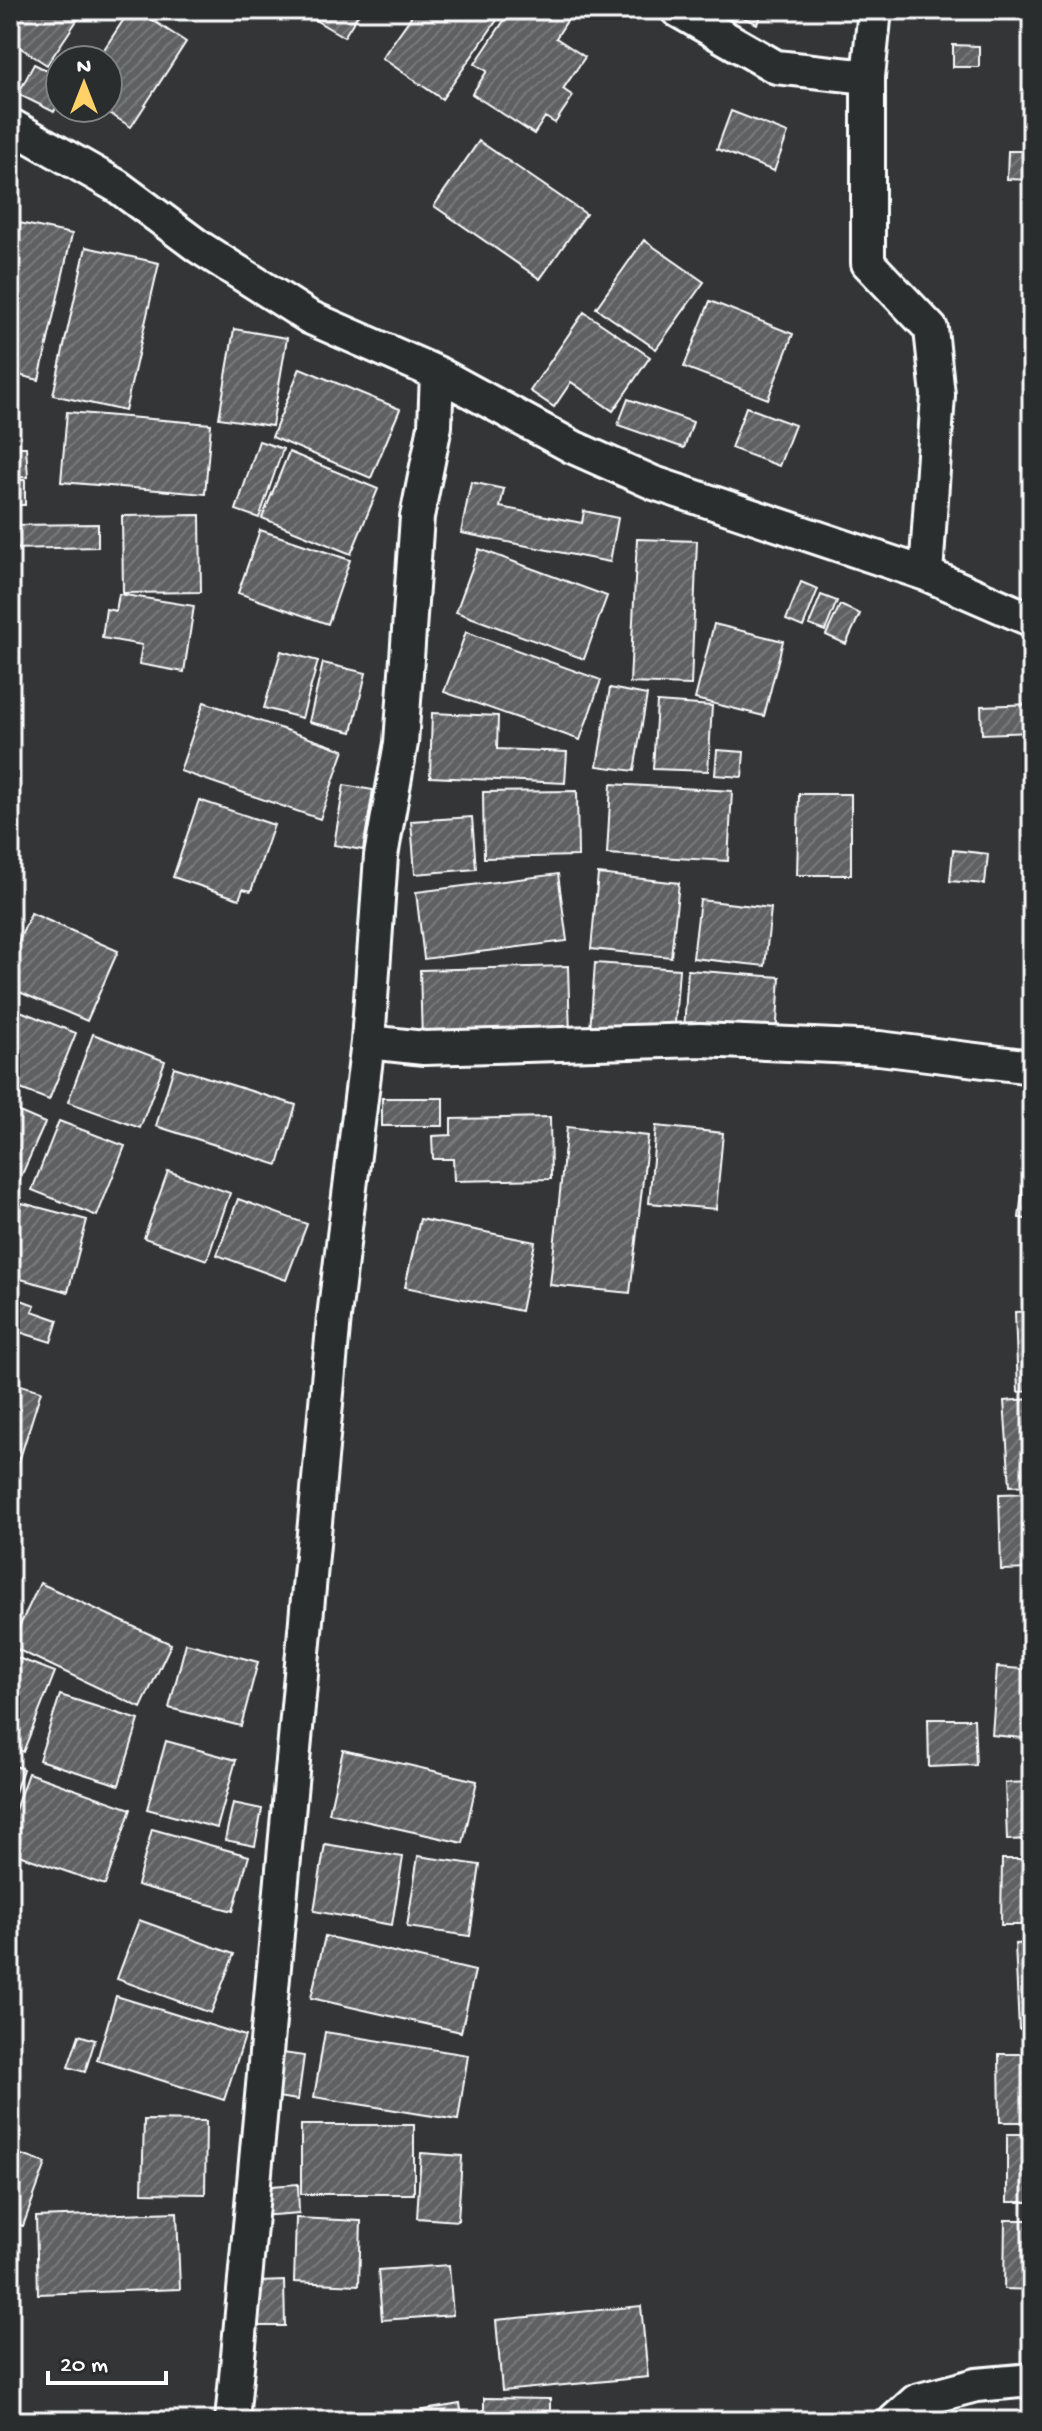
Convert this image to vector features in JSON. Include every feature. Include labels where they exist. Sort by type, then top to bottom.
[{"type":"street","points":[[677,10],[776,67],[868,77]]},
{"type":"street","points":[[875,10],[868,77],[868,263],[931,329],[938,395],[926,574]]},
{"type":"street","points":[[10,125],[117,186],[199,247],[309,317],[437,373],[573,447],[654,483],[926,574],[1032,620]]},
{"type":"street","points":[[232,2421],[334,1317],[368,1042],[381,856],[401,743],[417,517],[435,426],[437,373]]},
{"type":"street","points":[[368,1042],[424,1048],[700,1040],[879,1048],[1032,1067]]},
{"type":"street","points":[[894,2421],[916,2401],[976,2385],[1032,2380]]},
{"type":"building","points":[[10,10],[84,10],[61,44],[44,44],[44,63],[10,41]]},
{"type":"building","points":[[130,10],[137,10],[186,42],[131,127],[124,123],[124,44],[108,44]]},
{"type":"building","points":[[298,10],[361,10],[344,37]]},
{"type":"building","points":[[416,10],[504,10],[442,99],[382,58]]},
{"type":"building","points":[[511,10],[574,10],[556,38],[585,57],[563,89],[573,96],[555,123],[545,117],[534,134],[472,94],[487,71],[475,64]]},
{"type":"building","points":[[727,10],[764,10],[757,24]]},
{"type":"building","points":[[953,45],[979,46],[979,67],[953,67]]},
{"type":"building","points":[[34,64],[44,69],[44,107],[18,94]]},
{"type":"building","points":[[731,111],[788,133],[774,171],[717,149]]},
{"type":"building","points":[[479,141],[586,214],[540,279],[434,206]]},
{"type":"building","points":[[1008,151],[1032,151],[1032,180],[1007,179]]},
{"type":"building","points":[[10,221],[72,234],[39,380],[10,373]]},
{"type":"building","points":[[644,240],[704,282],[656,349],[596,308]]},
{"type":"building","points":[[86,247],[159,263],[125,411],[53,395]]},
{"type":"building","points":[[710,301],[793,334],[768,399],[684,367]]},
{"type":"building","points":[[584,312],[650,357],[613,411],[571,382],[554,407],[530,391]]},
{"type":"building","points":[[234,329],[287,338],[272,426],[219,418]]},
{"type":"building","points":[[300,368],[400,409],[371,478],[272,437]]},
{"type":"building","points":[[628,399],[693,422],[684,448],[618,425]]},
{"type":"building","points":[[746,407],[795,425],[779,466],[731,448]]},
{"type":"building","points":[[67,412],[211,424],[205,494],[61,482]]},
{"type":"building","points":[[259,441],[283,449],[259,518],[236,510]]},
{"type":"building","points":[[10,447],[26,447],[28,477],[10,478]]},
{"type":"building","points":[[289,452],[378,489],[351,554],[262,518]]},
{"type":"building","points":[[10,480],[25,480],[25,505],[10,505]]},
{"type":"building","points":[[471,482],[504,489],[500,507],[582,523],[584,511],[618,518],[610,562],[461,533]]},
{"type":"building","points":[[200,515],[201,592],[123,593],[122,516]]},
{"type":"building","points":[[98,524],[98,547],[10,549],[10,525]]},
{"type":"building","points":[[260,530],[350,560],[328,624],[238,593]]},
{"type":"building","points":[[637,539],[697,541],[691,685],[630,683]]},
{"type":"building","points":[[479,549],[607,596],[584,659],[456,612]]},
{"type":"building","points":[[801,582],[818,589],[803,627],[786,620]]},
{"type":"building","points":[[119,594],[194,606],[184,672],[139,664],[142,645],[102,638],[106,609],[116,611]]},
{"type":"building","points":[[821,595],[837,601],[825,631],[809,625]]},
{"type":"building","points":[[840,605],[860,614],[846,644],[826,635]]},
{"type":"building","points":[[714,624],[783,641],[764,716],[695,699]]},
{"type":"building","points":[[466,632],[601,680],[580,740],[444,692]]},
{"type":"building","points":[[281,651],[318,661],[302,718],[264,708]]},
{"type":"building","points":[[323,663],[366,673],[352,732],[309,722]]},
{"type":"building","points":[[610,688],[647,695],[634,771],[597,766]]},
{"type":"building","points":[[204,702],[344,750],[320,819],[180,771]]},
{"type":"building","points":[[657,702],[712,706],[708,771],[653,769]]},
{"type":"building","points":[[1032,704],[1032,732],[982,734],[981,706]]},
{"type":"building","points":[[432,713],[498,716],[497,749],[567,752],[565,783],[430,777]]},
{"type":"building","points":[[717,750],[744,752],[742,777],[715,775]]},
{"type":"building","points":[[611,784],[732,791],[728,861],[607,854]]},
{"type":"building","points":[[344,785],[373,790],[363,850],[334,845]]},
{"type":"building","points":[[577,791],[578,856],[484,858],[483,792]]},
{"type":"building","points":[[799,794],[851,794],[851,875],[797,875]]},
{"type":"building","points":[[199,800],[274,825],[251,891],[243,889],[239,899],[173,877]]},
{"type":"building","points":[[472,817],[476,869],[415,874],[411,821]]},
{"type":"building","points":[[953,850],[988,854],[985,884],[950,881]]},
{"type":"building","points":[[558,874],[567,941],[424,959],[416,892]]},
{"type":"building","points":[[598,874],[679,883],[671,957],[591,949]]},
{"type":"building","points":[[700,900],[771,908],[765,966],[693,958]]},
{"type":"building","points":[[31,913],[118,951],[87,1021],[10,988],[10,961]]},
{"type":"building","points":[[595,963],[679,969],[674,1037],[590,1031]]},
{"type":"building","points":[[568,966],[570,1036],[422,1040],[420,970]]},
{"type":"building","points":[[688,970],[780,977],[776,1037],[684,1030]]},
{"type":"building","points":[[10,1007],[76,1033],[49,1100],[10,1085]]},
{"type":"building","points":[[93,1034],[165,1061],[140,1128],[68,1102]]},
{"type":"building","points":[[174,1067],[296,1105],[278,1165],[156,1126]]},
{"type":"building","points":[[382,1098],[443,1098],[443,1126],[382,1126]]},
{"type":"building","points":[[10,1108],[45,1123],[15,1190],[10,1188]]},
{"type":"building","points":[[550,1117],[551,1179],[454,1181],[453,1159],[433,1159],[432,1136],[451,1135],[451,1119]]},
{"type":"building","points":[[59,1121],[125,1146],[97,1216],[32,1190]]},
{"type":"building","points":[[656,1126],[723,1133],[716,1209],[649,1203]]},
{"type":"building","points":[[567,1127],[648,1136],[630,1293],[550,1285]]},
{"type":"building","points":[[1028,1144],[1032,1145],[1032,1220],[1019,1218]]},
{"type":"building","points":[[168,1171],[230,1193],[207,1260],[144,1238]]},
{"type":"building","points":[[10,1194],[21,1198],[10,1225]]},
{"type":"building","points":[[238,1199],[307,1224],[286,1280],[217,1255]]},
{"type":"building","points":[[22,1203],[87,1220],[68,1292],[10,1276],[10,1247]]},
{"type":"building","points":[[420,1219],[535,1242],[521,1311],[405,1287]]},
{"type":"building","points":[[10,1296],[35,1305],[32,1311],[58,1320],[51,1342],[10,1329]]},
{"type":"building","points":[[1032,1311],[1032,1391],[1018,1392],[1015,1312]]},
{"type":"building","points":[[10,1382],[41,1391],[16,1471],[10,1469]]},
{"type":"building","points":[[1032,1399],[1032,1485],[1010,1486],[1004,1401]]},
{"type":"building","points":[[1032,1493],[1032,1569],[1001,1570],[999,1494]]},
{"type":"building","points":[[40,1583],[171,1644],[141,1708],[10,1646]]},
{"type":"building","points":[[186,1643],[258,1662],[241,1726],[169,1708]]},
{"type":"building","points":[[10,1655],[55,1672],[23,1752],[10,1747]]},
{"type":"building","points":[[997,1667],[1032,1670],[1032,1739],[992,1735]]},
{"type":"building","points":[[60,1695],[139,1720],[119,1785],[39,1760]]},
{"type":"building","points":[[928,1719],[974,1719],[976,1765],[929,1767]]},
{"type":"building","points":[[166,1741],[236,1760],[217,1828],[147,1809]]},
{"type":"building","points":[[343,1750],[477,1781],[463,1843],[329,1813]]},
{"type":"building","points":[[10,1764],[23,1769],[13,1798],[10,1797]]},
{"type":"building","points":[[28,1773],[131,1809],[105,1885],[10,1852],[10,1824]]},
{"type":"building","points":[[1032,1782],[1032,1839],[1007,1840],[1005,1783]]},
{"type":"building","points":[[233,1803],[262,1809],[255,1846],[225,1840]]},
{"type":"building","points":[[152,1829],[249,1856],[233,1911],[137,1885]]},
{"type":"building","points":[[325,1844],[403,1857],[392,1925],[314,1911]]},
{"type":"building","points":[[418,1856],[480,1865],[470,1936],[407,1927]]},
{"type":"building","points":[[1002,1859],[1032,1859],[1032,1925],[1001,1925]]},
{"type":"building","points":[[139,1920],[234,1954],[211,2013],[117,1979]]},
{"type":"building","points":[[325,1936],[475,1971],[461,2032],[311,1998]]},
{"type":"building","points":[[1032,1943],[1032,2029],[1019,2029],[1015,1944]]},
{"type":"building","points":[[116,1996],[245,2036],[224,2100],[97,2060]]},
{"type":"building","points":[[325,2032],[468,2055],[458,2120],[314,2097]]},
{"type":"building","points":[[79,2035],[95,2040],[85,2072],[68,2067]]},
{"type":"building","points":[[276,2052],[304,2056],[298,2100],[270,2096]]},
{"type":"building","points":[[999,2054],[1032,2054],[1032,2122],[1000,2122]]},
{"type":"building","points":[[144,2120],[206,2121],[205,2194],[142,2193]]},
{"type":"building","points":[[301,2125],[414,2125],[414,2194],[301,2194]]},
{"type":"building","points":[[1007,2134],[1032,2134],[1032,2202],[1007,2202]]},
{"type":"building","points":[[10,2151],[46,2163],[23,2226],[10,2222]]},
{"type":"building","points":[[421,2153],[462,2156],[458,2221],[417,2218]]},
{"type":"building","points":[[298,2184],[299,2213],[260,2216],[258,2187]]},
{"type":"building","points":[[177,2212],[180,2289],[38,2294],[36,2217]]},
{"type":"building","points":[[296,2218],[361,2221],[359,2285],[294,2282]]},
{"type":"building","points":[[1005,2220],[1032,2220],[1032,2290],[1004,2289]]},
{"type":"building","points":[[449,2265],[453,2315],[382,2320],[378,2270]]},
{"type":"building","points":[[284,2281],[285,2326],[259,2326],[258,2282]]},
{"type":"building","points":[[641,2306],[648,2377],[502,2391],[496,2320]]},
{"type":"building","points":[[484,2398],[550,2399],[550,2421],[484,2421]]},
{"type":"building","points":[[460,2404],[463,2421],[360,2421]]},
{"type":"building","points":[[334,2417],[334,2421],[241,2421],[241,2420]]}]
